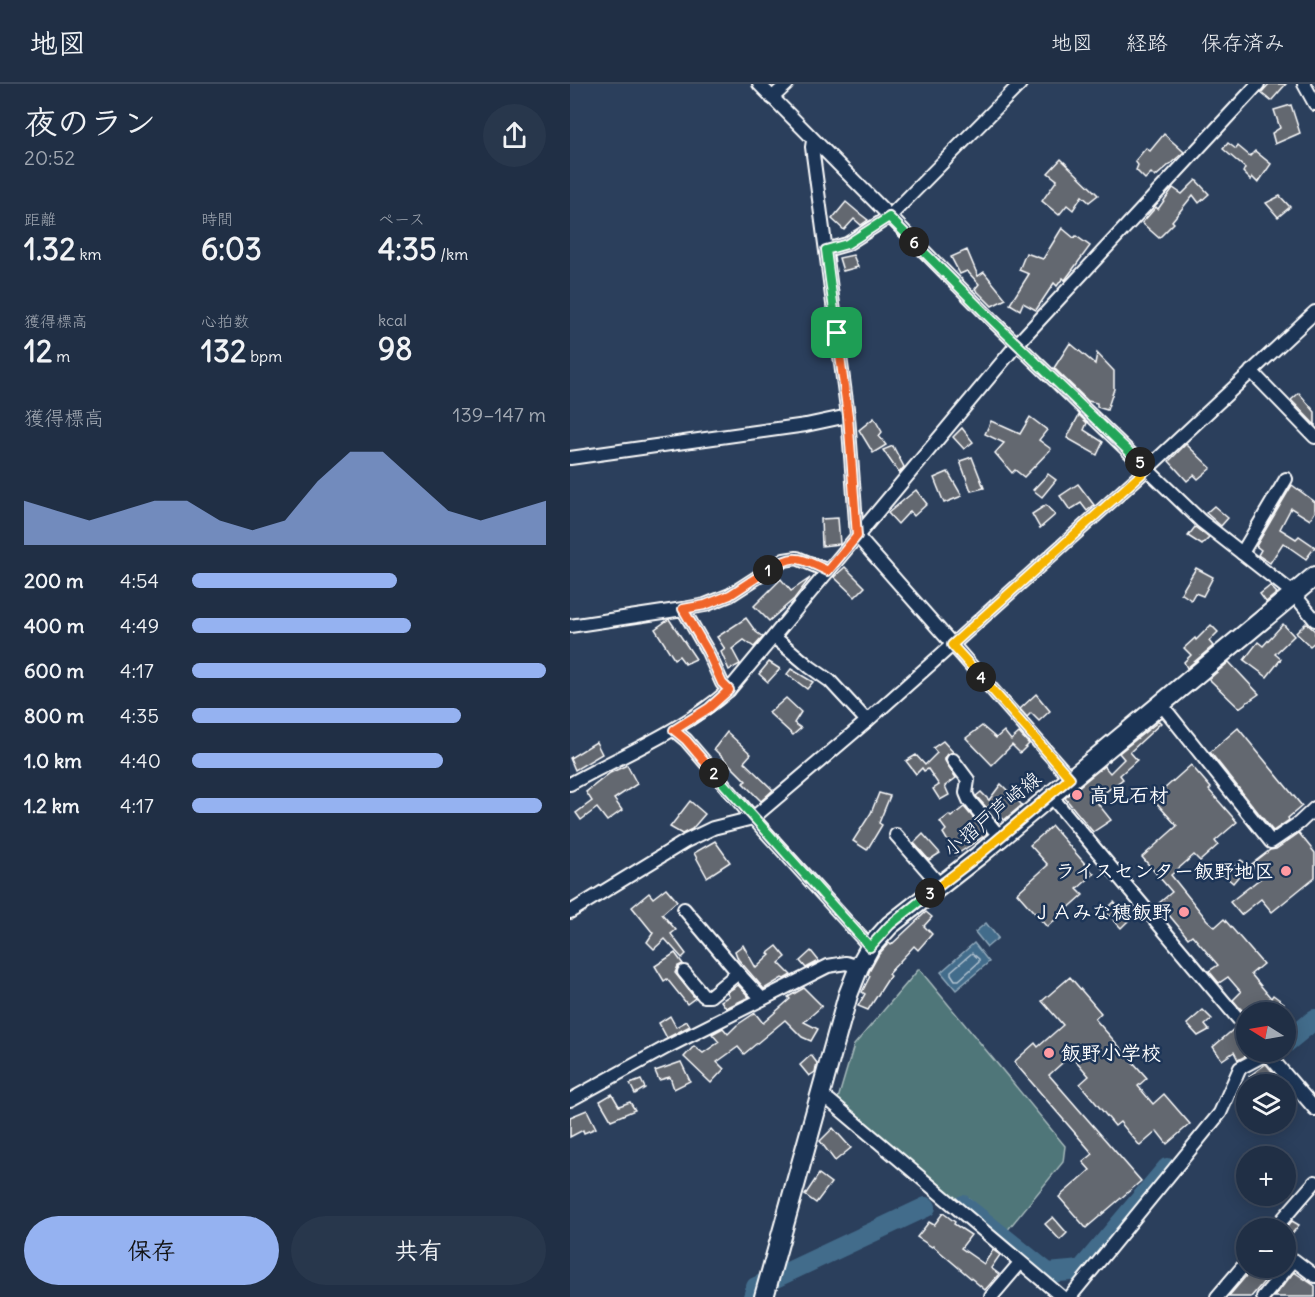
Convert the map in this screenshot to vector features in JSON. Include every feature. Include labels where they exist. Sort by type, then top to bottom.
[{"type":"main road","name":"小摺戸芦崎線","points":[[764,1297],[848,994],[870,947],[890,925],[1000,837],[1315,576]]},
{"type":"street","points":[[759,84],[889,217],[1147,469],[1201,521],[1293,593],[1315,620]]},
{"type":"street","points":[[772,98],[787,84]]},
{"type":"street","points":[[826,250],[847,244],[889,217],[1020,84]]},
{"type":"street","points":[[570,784],[610,761],[674,730],[709,708],[729,690],[1018,344],[1258,84]]},
{"type":"street","points":[[1304,84],[1315,104]]},
{"type":"street","points":[[813,141],[848,416],[857,536],[1070,778]]},
{"type":"street","points":[[570,912],[686,841],[713,828],[753,818],[952,645],[1147,469],[1315,312]]},
{"type":"street","points":[[1251,371],[1315,437]]},
{"type":"street","points":[[570,458],[806,425],[848,416]]},
{"type":"street","points":[[1242,553],[1286,479]]},
{"type":"street","points":[[570,626],[705,605],[730,595],[784,560],[797,558],[828,571]]},
{"type":"street","points":[[683,609],[708,652],[722,683],[729,690]]},
{"type":"street","points":[[774,637],[830,681],[867,721]]},
{"type":"street","points":[[1161,704],[1271,842],[1299,823],[1315,808]]},
{"type":"street","points":[[674,730],[686,740],[870,947]]},
{"type":"street","points":[[953,760],[969,780],[966,793],[969,800],[1000,837]]},
{"type":"street","points":[[1050,795],[1236,1016]]},
{"type":"street","points":[[896,835],[940,885]]},
{"type":"street","points":[[684,909],[762,999]]},
{"type":"street","points":[[570,1100],[667,1047],[828,966],[846,963],[859,967]]},
{"type":"street","points":[[684,972],[704,996],[710,996],[738,973]]},
{"type":"street","points":[[1070,1297],[1220,1113],[1240,1068],[1250,1062]]},
{"type":"street","points":[[1275,1062],[1315,1109]]},
{"type":"street","points":[[821,1096],[1062,1297]]},
{"type":"street","points":[[1284,1218],[1315,1182]]},
{"type":"street","points":[[1263,1297],[1294,1260],[1315,1276]]},
{"type":"street","points":[[992,1297],[1020,1263]]},
{"type":"street","points":[[1217,1297],[1236,1275]]},
{"type":"green space","points":[[919,969],[1065,1146],[1063,1162],[1006,1232],[969,1198],[958,1201],[838,1099],[854,1045]]},
{"type":"water","points":[[986,923],[998,938],[987,947],[975,932]]},
{"type":"water","points":[[974,943],[989,962],[956,990],[941,972]]},
{"type":"building","points":[[1269,84],[1286,84],[1271,101],[1261,93]]},
{"type":"building","points":[[1291,105],[1300,133],[1275,144],[1272,133],[1280,128],[1274,110]]},
{"type":"building","points":[[1164,134],[1184,152],[1155,177],[1151,173],[1145,179],[1136,170],[1138,165],[1135,161],[1146,148],[1150,151]]},
{"type":"building","points":[[1228,143],[1236,149],[1238,146],[1250,156],[1255,151],[1271,164],[1258,183],[1252,177],[1251,180],[1243,172],[1245,168],[1223,149]]},
{"type":"building","points":[[1061,159],[1098,195],[1089,202],[1082,196],[1073,210],[1067,205],[1059,215],[1042,201],[1057,180],[1048,173]]},
{"type":"building","points":[[1196,180],[1209,194],[1199,203],[1193,195],[1172,221],[1174,223],[1159,238],[1142,223],[1156,207],[1158,209],[1173,188],[1182,194]]},
{"type":"building","points":[[1280,196],[1290,207],[1278,217],[1266,203]]},
{"type":"building","points":[[846,202],[868,220],[861,225],[854,219],[844,230],[832,219]]},
{"type":"building","points":[[1062,228],[1074,238],[1076,236],[1090,246],[1065,280],[1063,278],[1057,286],[1054,283],[1036,310],[1023,303],[1020,310],[1010,304],[1029,274],[1019,270],[1026,253],[1043,259]]},
{"type":"building","points":[[967,250],[978,276],[984,272],[1006,299],[992,306],[975,289],[979,284],[967,271],[960,274],[951,257]]},
{"type":"building","points":[[853,255],[858,267],[843,271],[839,258]]},
{"type":"building","points":[[1070,343],[1095,364],[1097,353],[1114,371],[1114,389],[1107,410],[1097,407],[1097,403],[1088,401],[1054,368]]},
{"type":"building","points":[[1299,393],[1315,412],[1315,425],[1291,400]]},
{"type":"building","points":[[1079,415],[1087,423],[1084,430],[1103,442],[1097,455],[1067,438]]},
{"type":"building","points":[[1030,417],[1047,430],[1039,440],[1051,449],[1024,477],[1015,470],[1012,473],[995,453],[1004,443],[985,434],[991,421],[1020,434]]},
{"type":"building","points":[[874,418],[882,432],[879,436],[886,445],[873,453],[859,430]]},
{"type":"building","points":[[962,428],[973,442],[964,449],[953,437]]},
{"type":"building","points":[[1186,444],[1211,468],[1198,479],[1194,475],[1187,481],[1169,461]]},
{"type":"building","points":[[893,446],[904,467],[899,473],[883,450]]},
{"type":"building","points":[[972,457],[984,488],[971,491],[960,461]]},
{"type":"building","points":[[948,472],[962,496],[944,503],[934,478]]},
{"type":"building","points":[[1048,474],[1056,480],[1042,497],[1033,490]]},
{"type":"building","points":[[1078,484],[1094,505],[1087,511],[1081,503],[1070,510],[1060,496]]},
{"type":"building","points":[[1292,485],[1315,502],[1315,512],[1310,520],[1291,508],[1280,529],[1296,539],[1299,536],[1315,547],[1306,559],[1283,543],[1270,563],[1258,555],[1261,550],[1256,546]]},
{"type":"building","points":[[916,490],[927,504],[914,516],[910,511],[898,524],[888,513]]},
{"type":"building","points":[[1046,505],[1055,515],[1040,528],[1032,514]]},
{"type":"building","points":[[1214,506],[1228,518],[1221,526],[1206,513]]},
{"type":"building","points":[[838,518],[840,544],[822,546],[821,519]]},
{"type":"building","points":[[1195,527],[1209,538],[1202,545],[1188,536]]},
{"type":"building","points":[[845,567],[865,587],[855,597],[834,577]]},
{"type":"building","points":[[1196,568],[1213,577],[1203,596],[1195,593],[1191,600],[1181,593]]},
{"type":"building","points":[[810,578],[794,599],[769,621],[754,606],[781,579],[791,591]]},
{"type":"building","points":[[1270,586],[1277,593],[1266,602],[1260,594]]},
{"type":"building","points":[[746,618],[756,632],[763,637],[754,647],[744,640],[732,649],[740,664],[729,670],[721,652],[725,649],[717,637]]},
{"type":"building","points":[[669,619],[696,659],[685,664],[679,656],[674,659],[655,629]]},
{"type":"building","points":[[1306,623],[1315,631],[1315,642],[1310,646],[1296,633]]},
{"type":"building","points":[[1283,624],[1294,636],[1275,654],[1281,659],[1267,677],[1244,660],[1258,642],[1263,646]]},
{"type":"building","points":[[1211,625],[1218,632],[1209,641],[1213,646],[1187,668],[1184,662],[1191,655],[1184,648]]},
{"type":"building","points":[[769,662],[780,669],[768,682],[759,674]]},
{"type":"building","points":[[1229,662],[1259,694],[1239,708],[1209,679]]},
{"type":"building","points":[[791,669],[813,682],[807,689],[787,674]]},
{"type":"building","points":[[1036,694],[1050,711],[1039,721],[1031,713],[1027,717],[1020,709]]},
{"type":"building","points":[[786,698],[801,712],[794,723],[801,728],[793,735],[769,713]]},
{"type":"building","points":[[1159,721],[1161,723],[1130,752],[1137,760],[1120,775],[1123,779],[1095,800],[1111,820],[1093,832],[1065,798],[1104,766],[1110,773],[1124,759],[1119,753]]},
{"type":"building","points":[[982,726],[996,738],[1004,731],[1011,740],[1019,733],[1029,744],[1020,753],[1012,745],[992,765],[966,738]]},
{"type":"building","points":[[1238,728],[1302,806],[1288,818],[1289,820],[1273,831],[1210,752]]},
{"type":"building","points":[[727,732],[751,754],[744,762],[773,790],[761,801],[743,783],[746,781],[714,749]]},
{"type":"building","points":[[943,741],[953,752],[944,759],[956,778],[945,786],[949,795],[940,800],[933,789],[939,785],[928,769],[924,771],[922,768],[916,774],[906,761],[916,755],[925,765],[937,753],[933,748]]},
{"type":"building","points":[[596,742],[602,754],[575,770],[570,758]]},
{"type":"building","points":[[627,765],[637,784],[614,799],[622,810],[607,821],[597,808],[581,820],[576,813],[592,801],[586,792],[610,773]]},
{"type":"building","points":[[1191,765],[1237,822],[1215,841],[1218,845],[1200,861],[1194,855],[1171,875],[1215,927],[1224,919],[1263,964],[1251,974],[1271,998],[1273,995],[1283,1002],[1236,1004],[1233,1000],[1241,992],[1228,977],[1219,983],[1209,971],[1218,965],[1192,935],[1188,938],[1159,903],[1172,892],[1142,857],[1177,826],[1153,799]]},
{"type":"building","points":[[1001,784],[1022,805],[1004,820],[991,805],[987,808],[976,796],[981,792],[989,800]]},
{"type":"building","points":[[879,793],[890,796],[879,823],[882,825],[867,850],[853,841],[871,813]]},
{"type":"building","points":[[690,801],[705,814],[692,829],[682,834],[670,827]]},
{"type":"building","points":[[964,807],[987,834],[956,855],[943,833],[946,830],[940,822]]},
{"type":"building","points":[[1052,826],[1094,874],[1077,889],[1083,895],[1047,927],[1017,893],[1048,865],[1030,845]]},
{"type":"building","name":"ライスセンター飯野地区","points":[[1299,833],[1315,853],[1315,877],[1272,912],[1261,899],[1241,915],[1230,902],[1262,877],[1252,864]]},
{"type":"building","points":[[923,834],[940,853],[929,860],[914,843]]},
{"type":"building","points":[[715,841],[730,862],[707,877],[694,853]]},
{"type":"building","points":[[1241,860],[1248,865],[1233,883],[1225,876]]},
{"type":"building","points":[[666,888],[677,901],[662,914],[676,930],[671,934],[686,954],[682,958],[665,939],[654,949],[647,942],[653,933],[632,907],[649,893],[653,898]]},
{"type":"building","points":[[1114,902],[1129,920],[1121,928],[1105,911]]},
{"type":"building","points":[[926,912],[932,917],[924,926],[932,934],[918,950],[914,946],[888,974],[890,976],[868,1010],[858,1006],[865,994],[862,992],[870,976],[869,972],[879,954]]},
{"type":"building","points":[[743,945],[756,968],[777,946],[786,957],[779,963],[791,975],[764,989],[738,959],[735,951]]},
{"type":"building","points":[[811,951],[819,961],[806,968],[800,961]]},
{"type":"building","points":[[675,953],[683,964],[678,966],[675,973],[695,998],[687,1004],[667,979],[664,981],[655,966]]},
{"type":"building","points":[[1070,977],[1101,1013],[1095,1019],[1147,1078],[1138,1086],[1153,1104],[1164,1094],[1190,1124],[1167,1144],[1157,1131],[1140,1146],[1120,1122],[1115,1126],[1080,1084],[1089,1076],[1071,1055],[1049,1075],[1141,1181],[1086,1228],[1059,1197],[1090,1170],[1083,1162],[1093,1154],[1014,1062],[1035,1043],[1038,1047],[1063,1025],[1042,1001]]},
{"type":"building","points":[[738,985],[749,997],[726,1008],[721,1001],[729,996],[727,992]]},
{"type":"building","points":[[804,988],[822,1006],[804,1022],[818,1029],[811,1041],[802,1037],[785,1020],[744,1054],[738,1047],[717,1062],[724,1069],[711,1083],[684,1057],[694,1046],[703,1053],[719,1042],[712,1034],[723,1028],[728,1034],[755,1013],[763,1023],[790,999],[788,997]]},
{"type":"building","points":[[1203,1010],[1212,1019],[1205,1025],[1209,1030],[1198,1036],[1187,1024]]},
{"type":"building","points":[[670,1016],[676,1027],[687,1021],[690,1026],[667,1038],[659,1023]]},
{"type":"building","points":[[1236,1029],[1236,1056],[1234,1052],[1222,1060],[1213,1047]]},
{"type":"building","points":[[811,1055],[817,1063],[815,1072],[809,1076],[800,1065]]},
{"type":"building","points":[[681,1062],[690,1081],[674,1089],[670,1077],[659,1080],[655,1071]]},
{"type":"building","points":[[1266,1064],[1274,1074],[1252,1074]]},
{"type":"building","points":[[641,1080],[645,1088],[635,1094],[630,1084]]},
{"type":"building","points":[[612,1094],[619,1106],[630,1102],[635,1110],[611,1120],[600,1101]]},
{"type":"building","points":[[587,1110],[596,1128],[584,1133],[583,1130],[570,1137],[570,1117]]},
{"type":"building","points":[[833,1128],[851,1148],[835,1161],[820,1141]]},
{"type":"building","points":[[819,1174],[831,1183],[816,1203],[805,1195]]},
{"type":"building","points":[[943,1213],[955,1222],[954,1224],[971,1235],[961,1248],[984,1264],[993,1250],[1000,1255],[991,1268],[999,1274],[985,1290],[933,1246],[917,1237],[929,1222],[934,1225]]},
{"type":"building","points":[[1053,1217],[1067,1233],[1060,1240],[1045,1224]]},
{"type":"building","points":[[1296,1273],[1315,1286],[1315,1297],[1274,1297],[1289,1278],[1296,1278]]},
{"type":"building","points":[[1244,1278],[1267,1278],[1251,1297],[1228,1297]]},
{"type":"waterway","points":[[1296,1035],[1315,1019]]},
{"type":"waterway","points":[[963,1205],[1048,1273],[1081,1270],[1167,1168]]},
{"type":"waterway","points":[[753,1297],[756,1287],[926,1207]]},
{"type":"place","name":"高見石材","points":[[1077,795]]},
{"type":"place","name":"ライスセンター飯野地区","points":[[1286,871]]},
{"type":"place","name":"ＪＡみな穂飯野","points":[[1184,912]]},
{"type":"place","name":"飯野小学校","points":[[1049,1053]]},
{"type":"route","points":[[889,217],[1147,469],[952,645],[1070,778],[978,856],[890,925],[870,947],[686,740],[674,730],[709,708],[729,690],[722,683],[708,652],[683,609],[705,605],[730,595],[784,560],[797,558],[828,571],[857,536],[848,416],[837,333],[826,250],[847,244],[889,217]]}]
